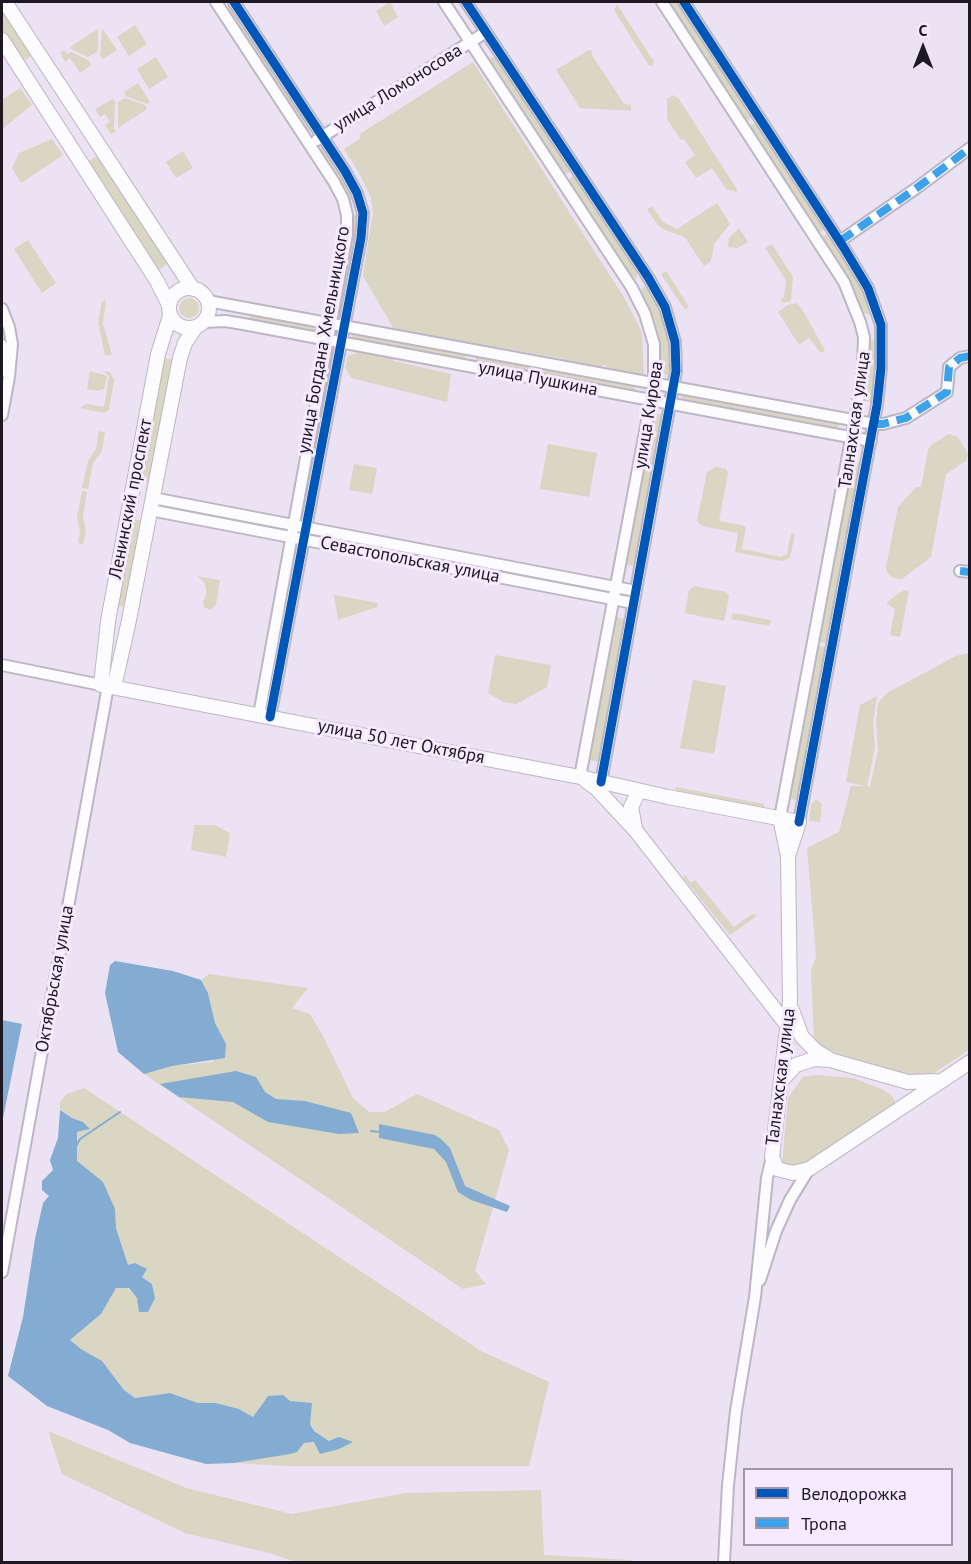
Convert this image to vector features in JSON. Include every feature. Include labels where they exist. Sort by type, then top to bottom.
[{"type":"main road","points":[[2,40],[157,281],[180,327],[188,329],[200,325],[209,312],[208,302],[202,293],[193,289],[5,2]]},
{"type":"main road","points":[[27,79],[47,67]]},
{"type":"main road","points":[[75,154],[95,141]]},
{"type":"main road","points":[[170,310],[172,297],[178,292],[193,289]]},
{"type":"main road","name":"Ленинский проспект","points":[[108,686],[108,621],[152,384],[170,310]]},
{"type":"main road","name":"Ленинский проспект","points":[[108,686],[152,504],[180,358],[185,343],[200,325]]},
{"type":"main road","name":"улица 50 лет Октября","points":[[108,686],[580,777],[639,791],[799,822]]},
{"type":"main road","points":[[580,777],[596,788],[636,831],[787,1025]]},
{"type":"main road","points":[[636,831],[631,807],[639,791]]},
{"type":"main road","name":"Талнахская улица","points":[[770,1162],[790,1002],[788,856],[780,819]]},
{"type":"main road","name":"Талнахская улица","points":[[788,856],[799,822]]},
{"type":"main road","points":[[790,1002],[802,1037],[816,1051],[830,1060],[869,1071],[900,1084],[941,1080]]},
{"type":"main road","points":[[780,1083],[789,1072],[804,1061],[830,1060]]},
{"type":"main road","points":[[770,1162],[777,1169],[787,1173],[809,1169],[969,1062]]},
{"type":"main road","points":[[898,1108],[904,1098],[900,1084]]},
{"type":"street","name":"улица Богдана Хмельницкого","points":[[216,2],[334,182],[347,209],[347,234],[293,525],[264,716]]},
{"type":"street","name":"улица Богдана Хмельницкого","points":[[234,2],[345,171],[363,213],[361,238],[304,540],[264,716]]},
{"type":"street","name":"улица Кирова","points":[[444,2],[632,288],[651,329],[655,362],[654,384],[580,777]]},
{"type":"street","name":"улица Кирова","points":[[466,2],[648,277],[665,307],[671,324],[676,361],[673,387],[601,782]]},
{"type":"street","name":"Талнахская улица","points":[[662,2],[844,282],[862,330],[863,366],[855,420],[780,819]]},
{"type":"street","name":"Талнахская улица","points":[[684,2],[840,241],[868,288],[881,325],[881,368],[874,424],[799,822]]},
{"type":"street","name":"улица Ломоносова","points":[[309,145],[486,32]]},
{"type":"street","points":[[840,241],[918,187],[969,147]]},
{"type":"street","name":"улица Богдана Хмельницкого","points":[[347,209],[361,205]]},
{"type":"street","points":[[632,288],[648,277]]},
{"type":"street","name":"улица Пушкина","points":[[208,302],[874,424]]},
{"type":"street","points":[[2,309],[12,344],[2,415]]},
{"type":"street","name":"улица Пушкина","points":[[200,325],[225,321],[871,441]]},
{"type":"street","points":[[862,330],[881,325]]},
{"type":"street","points":[[2,345],[2,372]]},
{"type":"street","points":[[874,424],[906,418],[946,392],[949,367],[960,358],[969,356]]},
{"type":"street","name":"Севастопольская улица","points":[[152,504],[306,527],[636,591]]},
{"type":"street","name":"Севастопольская улица","points":[[152,504],[304,540],[633,603]]},
{"type":"street","points":[[429,564],[431,551]]},
{"type":"street","points":[[484,574],[486,562]]},
{"type":"street","name":"улица 50 лет Октября","points":[[2,665],[108,686]]},
{"type":"street","name":"Октябрьская улица","points":[[2,1272],[108,686]]},
{"type":"street","name":"Талнахская улица","points":[[755,1298],[770,1162]]},
{"type":"street","points":[[724,1563],[733,1436],[755,1298],[776,1231],[790,1200],[809,1169]]},
{"type":"shaded area","points":[[390,2],[398,17],[384,26],[376,11]]},
{"type":"shaded area","points":[[669,2],[678,2],[753,117],[747,121]]},
{"type":"shaded area","points":[[617,4],[654,62],[652,66],[649,66],[614,10]]},
{"type":"shaded area","points":[[2,6],[33,55],[22,62],[2,30]]},
{"type":"shaded area","points":[[228,6],[233,6],[311,128],[309,130],[306,131],[227,9]]},
{"type":"shaded area","points":[[135,25],[147,44],[129,56],[117,37]]},
{"type":"shaded area","points":[[102,28],[117,50],[103,59],[100,55]]},
{"type":"shaded area","points":[[98,29],[98,51],[88,57],[71,49],[70,47]]},
{"type":"shaded area","points":[[64,50],[67,54],[71,52],[88,60],[92,65],[80,73],[70,58],[65,62],[60,53]]},
{"type":"shaded area","points":[[589,50],[592,51],[592,55],[624,104],[631,105],[631,111],[580,108],[556,70]]},
{"type":"shaded area","points":[[496,55],[571,171],[565,175],[490,59]]},
{"type":"shaded area","points":[[156,57],[168,77],[149,89],[137,69]]},
{"type":"shaded area","points":[[473,62],[625,299],[642,332],[644,375],[607,369],[607,366],[602,365],[601,367],[554,360],[565,359],[394,329],[363,276],[373,212],[371,198],[344,149],[360,139],[360,134]]},
{"type":"shaded area","points":[[138,83],[150,102],[147,104],[126,96],[124,92]]},
{"type":"shaded area","points":[[20,88],[32,105],[2,129],[2,100]]},
{"type":"shaded area","points":[[673,95],[679,99],[738,191],[726,189],[712,168],[696,178],[685,162],[695,155],[684,139],[681,140],[667,119],[667,99]]},
{"type":"shaded area","points":[[125,98],[145,105],[147,109],[118,128],[118,102]]},
{"type":"shaded area","points":[[113,99],[116,131],[111,134],[105,125],[110,122],[105,114],[100,117],[95,109]]},
{"type":"shaded area","points":[[756,122],[825,229],[819,233],[750,126]]},
{"type":"shaded area","points":[[52,139],[63,155],[21,183],[12,168],[19,153]]},
{"type":"shaded area","points":[[325,148],[341,171],[354,196],[352,200],[348,199],[319,151]]},
{"type":"shaded area","points":[[183,151],[193,168],[176,178],[166,162]]},
{"type":"shaded area","points":[[98,155],[168,263],[157,271],[87,162]]},
{"type":"shaded area","points":[[574,176],[637,273],[637,278],[631,277],[568,180]]},
{"type":"shaded area","points":[[717,203],[730,224],[714,244],[710,262],[704,266],[686,239],[663,229],[647,209],[652,206],[663,222],[677,229]]},
{"type":"shaded area","points":[[356,214],[360,218],[341,318],[339,318],[337,317],[352,217]]},
{"type":"shaded area","points":[[739,228],[748,242],[737,248],[728,247],[729,238]]},
{"type":"shaded area","points":[[828,233],[865,294],[869,314],[863,313],[855,292],[822,237]]},
{"type":"shaded area","points":[[28,240],[56,283],[42,293],[14,249]]},
{"type":"shaded area","points":[[772,244],[793,277],[791,300],[788,302],[780,300],[784,297],[786,280],[765,248]]},
{"type":"shaded area","points":[[666,271],[689,307],[685,310],[661,274]]},
{"type":"shaded area","points":[[643,287],[647,288],[658,306],[665,325],[670,347],[671,370],[667,375],[661,370],[657,329],[640,293]]},
{"type":"shaded area","points":[[189,298],[196,301],[199,308],[196,315],[189,318],[182,315],[179,308],[182,301]]},
{"type":"shaded area","points":[[106,300],[103,324],[112,355],[105,355],[98,322],[102,302]]},
{"type":"shaded area","points":[[796,303],[802,309],[825,350],[823,352],[820,352],[809,338],[799,345],[778,312]]},
{"type":"shaded area","points":[[253,314],[319,326],[320,330],[318,333],[250,321]]},
{"type":"shaded area","points":[[353,333],[466,354],[465,361],[351,340]]},
{"type":"shaded area","points":[[872,340],[877,341],[871,402],[865,401]]},
{"type":"shaded area","points":[[330,349],[335,351],[320,434],[314,433]]},
{"type":"shaded area","points":[[356,352],[381,358],[382,356],[392,358],[393,361],[451,374],[447,402],[351,378],[345,367],[348,356]]},
{"type":"shaded area","points":[[477,356],[635,385],[634,392],[475,363]]},
{"type":"shaded area","points":[[163,358],[174,360],[150,484],[140,482]]},
{"type":"shaded area","points":[[90,371],[107,376],[104,389],[98,391],[87,389]]},
{"type":"shaded area","points":[[104,371],[110,372],[114,380],[109,410],[104,413],[80,408],[86,404],[104,407],[109,377]]},
{"type":"shaded area","points":[[682,394],[839,423],[838,429],[681,401]]},
{"type":"shaded area","points":[[653,413],[662,415],[634,566],[625,564]]},
{"type":"shaded area","points":[[99,431],[105,432],[102,451],[93,463],[88,489],[82,488],[88,461],[96,449]]},
{"type":"shaded area","points":[[949,434],[958,437],[968,454],[966,461],[946,474],[931,557],[902,579],[893,578],[887,572],[886,567],[898,507],[916,487],[921,487],[931,445]]},
{"type":"shaded area","points":[[548,444],[597,453],[589,497],[540,489]]},
{"type":"shaded area","points":[[853,460],[860,462],[826,643],[819,642]]},
{"type":"shaded area","points":[[354,464],[377,468],[372,494],[349,490]]},
{"type":"shaded area","points":[[716,467],[726,469],[728,473],[719,521],[746,526],[742,549],[781,557],[787,554],[791,533],[795,534],[790,558],[782,561],[735,552],[738,533],[702,526],[697,521],[707,472]]},
{"type":"shaded area","points":[[82,491],[87,492],[83,516],[86,531],[83,544],[78,543],[80,531],[77,517]]},
{"type":"shaded area","points":[[168,504],[288,530],[286,532],[167,508]]},
{"type":"shaded area","points":[[133,519],[143,521],[127,608],[117,606]]},
{"type":"shaded area","points":[[196,576],[220,580],[216,605],[210,610],[204,607],[206,588],[204,582]]},
{"type":"shaded area","points":[[695,586],[726,592],[729,596],[724,621],[685,613],[689,590]]},
{"type":"shaded area","points":[[904,590],[909,591],[900,637],[890,635],[895,609],[887,602]]},
{"type":"shaded area","points":[[334,595],[378,603],[377,607],[338,620]]},
{"type":"shaded area","points":[[733,613],[771,620],[770,626],[731,619]]},
{"type":"shaded area","points":[[615,617],[624,619],[598,762],[589,760]]},
{"type":"shaded area","points":[[819,646],[826,647],[797,800],[790,799]]},
{"type":"shaded area","points":[[969,653],[969,1050],[934,1073],[911,1075],[831,1052],[814,1041],[811,970],[816,957],[807,848],[839,832],[851,786],[866,786],[846,782],[860,705],[877,696],[873,722],[875,747],[867,786],[870,787],[878,750],[876,722],[878,703],[887,693],[956,656]]},
{"type":"shaded area","points":[[495,655],[551,665],[547,687],[516,704],[503,702],[488,693]]},
{"type":"shaded area","points":[[693,680],[726,686],[714,754],[680,748]]},
{"type":"shaded area","points":[[676,787],[764,804],[764,807],[757,808],[675,793]]},
{"type":"shaded area","points":[[815,800],[822,804],[820,822],[809,821],[811,805]]},
{"type":"shaded area","points":[[194,825],[215,825],[230,833],[226,857],[191,850]]},
{"type":"shaded area","points":[[685,875],[691,883],[695,880],[734,927],[752,914],[758,915],[730,935],[683,877]]},
{"type":"shaded area","points":[[209,974],[308,988],[292,1008],[310,1014],[353,1098],[369,1112],[385,1112],[417,1094],[499,1130],[509,1150],[475,1271],[486,1284],[463,1289],[144,1074],[172,1066],[212,1062],[226,1044],[215,1023],[208,993],[201,980]]},
{"type":"shaded area","points":[[817,1075],[853,1078],[884,1090],[895,1101],[891,1109],[799,1166],[786,1167],[782,1163],[788,1098],[803,1077]]},
{"type":"shaded area","points":[[84,1088],[481,1351],[549,1382],[529,1466],[286,1466],[234,1463],[297,1452],[304,1443],[329,1441],[314,1431],[290,1401],[268,1396],[253,1417],[239,1409],[216,1403],[198,1403],[170,1393],[135,1398],[124,1390],[102,1361],[70,1340],[101,1314],[116,1288],[128,1288],[138,1298],[155,1298],[152,1284],[142,1277],[146,1269],[128,1265],[116,1228],[115,1209],[77,1161],[77,1132],[89,1129],[83,1122],[60,1110],[60,1102],[67,1094]]},
{"type":"shaded area","points":[[48,1431],[186,1488],[292,1514],[405,1493],[541,1490],[544,1555],[631,1560],[631,1562],[296,1562],[269,1553],[185,1533],[62,1474]]},
{"type":"water","points":[[115,961],[173,971],[201,980],[208,993],[215,1023],[226,1044],[225,1058],[172,1066],[144,1074],[118,1052],[105,993],[110,965]]},
{"type":"water","points":[[2,1020],[22,1024],[2,1123]]},
{"type":"water","points":[[236,1071],[256,1077],[265,1092],[276,1099],[305,1101],[351,1113],[359,1133],[339,1134],[268,1122],[233,1102],[179,1097],[160,1084]]},
{"type":"water","points":[[60,1110],[83,1122],[90,1129],[77,1132],[77,1161],[103,1182],[115,1209],[116,1228],[128,1265],[135,1263],[147,1269],[142,1277],[152,1284],[155,1298],[148,1312],[139,1312],[137,1298],[129,1288],[116,1288],[101,1314],[70,1340],[102,1361],[124,1390],[135,1398],[170,1393],[198,1403],[216,1403],[239,1409],[253,1417],[268,1396],[283,1395],[290,1401],[312,1403],[310,1424],[314,1431],[329,1441],[339,1437],[353,1442],[320,1454],[314,1442],[304,1443],[297,1452],[290,1454],[234,1463],[206,1464],[130,1443],[108,1430],[47,1406],[8,1376],[23,1317],[43,1203],[49,1196],[42,1190],[42,1181],[53,1170],[50,1160],[58,1138]]},
{"type":"water","points":[[379,1124],[435,1135],[441,1139],[450,1148],[465,1186],[510,1206],[507,1212],[471,1200],[458,1192],[446,1162],[434,1149],[379,1138]]},
{"type":"waterway","points":[[76,1146],[80,1139],[120,1112]]},
{"type":"waterway","points":[[371,1131],[380,1132]]},
{"type":"marked path","points":[[840,241],[970,148]]},
{"type":"marked path","points":[[874,424],[906,418],[947,392],[949,367],[960,358],[970,356]]},
{"type":"marked path","points":[[960,571],[970,572]]},
{"type":"cycle path","points":[[234,2],[345,171],[357,193],[363,213],[361,238],[270,717]]},
{"type":"cycle path","points":[[466,2],[648,277],[665,307],[675,342],[676,371],[601,782]]},
{"type":"cycle path","points":[[684,2],[844,248],[868,288],[881,325],[881,368],[877,405],[799,822]]}]
